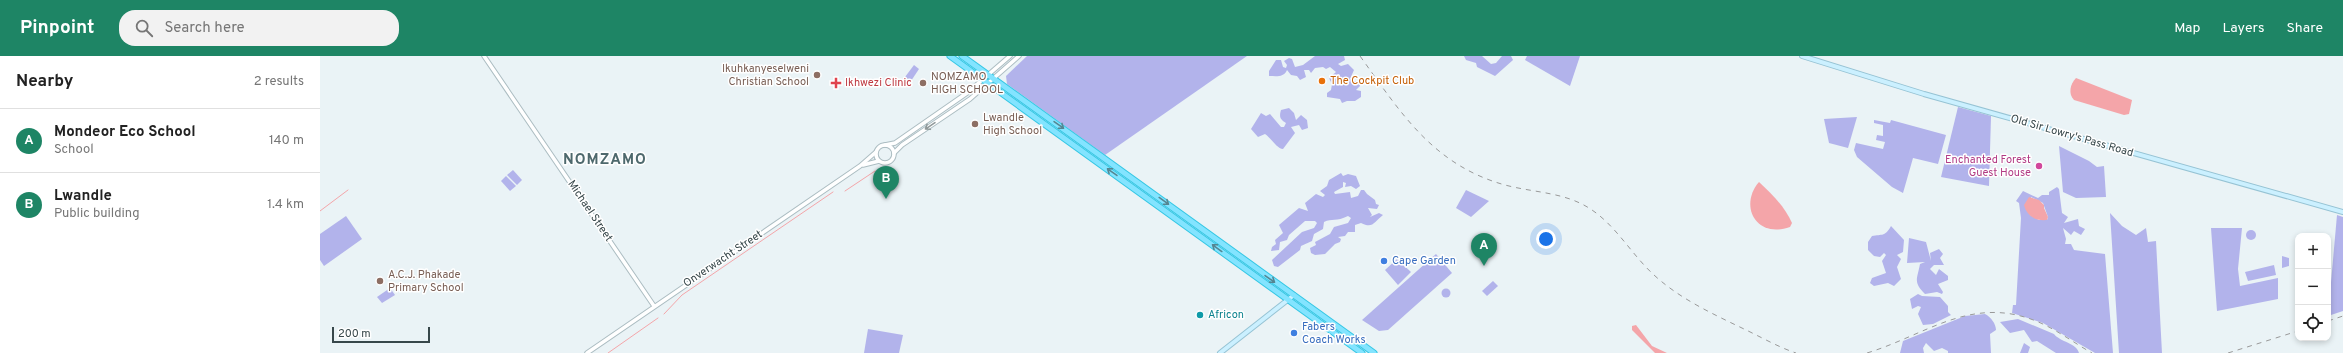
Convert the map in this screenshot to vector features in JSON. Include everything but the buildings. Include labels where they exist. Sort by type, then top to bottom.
[{"type":"highway","points":[[950,56],[1362,353]]},
{"type":"highway","points":[[962,56],[1374,353]]},
{"type":"main road","name":"Old Sir Lowry's Pass Road","points":[[1802,56],[1918,92],[2343,212]]},
{"type":"main road","points":[[1220,353],[1294,295]]},
{"type":"street","name":"Michael Street","points":[[484,56],[654,306]]},
{"type":"street","points":[[1010,56],[983,80],[902,138],[879,147],[876,152],[879,161],[884,163],[889,162],[894,153],[988,84],[1019,56]]},
{"type":"street","points":[[885,145],[890,147],[894,153]]},
{"type":"street","name":"Onverwacht Street","points":[[586,353],[860,166],[876,152]]},
{"type":"street","name":"Onverwacht Street","points":[[860,166],[879,161]]},
{"type":"shaded area","points":[[1027,56],[1247,56],[1105,155],[1007,84],[1006,76]]},
{"type":"shaded area","points":[[1315,56],[1344,56],[1345,60],[1338,64],[1341,66],[1348,64],[1354,70],[1350,79],[1353,81],[1359,81],[1360,86],[1356,90],[1361,91],[1361,97],[1355,101],[1347,101],[1342,103],[1340,99],[1327,97],[1327,93],[1331,90],[1332,84],[1329,78],[1336,72],[1330,67],[1326,69],[1323,67],[1315,68],[1311,73],[1309,70],[1304,70],[1306,77],[1300,80],[1297,76],[1291,75],[1287,70],[1286,73],[1282,75],[1269,76],[1269,71],[1276,60],[1281,60],[1283,67],[1286,68],[1287,65],[1284,61],[1289,58],[1292,59],[1295,67],[1303,65]]},
{"type":"shaded area","points":[[1464,56],[1482,56],[1491,64],[1496,63],[1502,56],[1511,56],[1513,60],[1495,76],[1477,67],[1476,63],[1466,60]]},
{"type":"shaded area","points":[[1527,56],[1580,56],[1570,86],[1525,60]]},
{"type":"shaded area","points":[[914,65],[919,69],[911,81],[905,77]]},
{"type":"shaded area","points":[[2076,78],[2132,100],[2129,114],[2124,115],[2074,100],[2070,89]]},
{"type":"shaded area","points":[[1958,107],[1991,116],[1989,186],[1941,177]]},
{"type":"shaded area","points":[[1289,108],[1294,113],[1296,120],[1301,115],[1307,120],[1308,128],[1302,130],[1299,125],[1291,127],[1295,133],[1283,149],[1278,147],[1265,134],[1258,137],[1251,129],[1261,113],[1266,116],[1270,114],[1281,127],[1284,127],[1286,123],[1280,118],[1281,110]]},
{"type":"shaded area","points":[[1857,117],[1848,148],[1829,143],[1824,119]]},
{"type":"shaded area","points":[[1874,120],[1890,123],[1891,120],[1946,135],[1938,164],[1913,158],[1903,193],[1892,187],[1857,157],[1854,150],[1856,143],[1883,149],[1885,142],[1876,140],[1877,135],[1883,136],[1883,125],[1874,123]]},
{"type":"shaded area","points":[[2059,146],[2089,161],[2097,167],[2104,166],[2106,197],[2076,198],[2063,192]]},
{"type":"shaded area","points":[[513,170],[522,180],[517,185],[507,175]]},
{"type":"shaded area","points":[[1341,173],[1343,176],[1348,174],[1356,176],[1360,186],[1356,189],[1351,186],[1345,187],[1346,183],[1343,182],[1343,187],[1334,192],[1335,194],[1350,192],[1351,198],[1358,196],[1361,190],[1364,190],[1375,200],[1376,204],[1379,205],[1377,209],[1368,208],[1372,215],[1370,217],[1379,213],[1383,215],[1371,225],[1361,223],[1355,225],[1355,232],[1348,232],[1345,236],[1338,237],[1341,239],[1340,242],[1335,244],[1325,254],[1315,255],[1311,253],[1310,248],[1316,245],[1315,242],[1330,234],[1334,227],[1348,223],[1351,218],[1348,216],[1324,222],[1323,229],[1314,234],[1312,241],[1301,246],[1300,250],[1278,267],[1274,266],[1272,260],[1302,232],[1314,228],[1317,223],[1315,221],[1305,221],[1289,235],[1287,240],[1280,242],[1279,250],[1271,251],[1272,247],[1276,244],[1275,240],[1283,233],[1279,225],[1299,208],[1308,211],[1305,203],[1316,194],[1323,197],[1325,195],[1320,191],[1327,186],[1329,180]]},
{"type":"shaded area","points":[[506,176],[516,186],[510,191],[501,181]]},
{"type":"shaded area","points":[[1759,182],[1782,206],[1792,223],[1790,227],[1778,229],[1768,228],[1760,224],[1754,218],[1750,200],[1753,191]]},
{"type":"shaded area","points":[[2057,187],[2059,189],[2062,213],[2068,217],[2064,223],[2078,219],[2079,226],[2085,229],[2081,235],[2074,231],[2071,235],[2063,228],[2066,239],[2065,244],[2071,244],[2074,250],[2105,254],[2113,353],[2095,353],[2043,323],[2012,313],[2013,305],[2016,305],[2021,218],[2019,203],[2016,201],[2023,191],[2038,198],[2042,195],[2049,195],[2049,192]],"holes":[[[2031,197],[2043,203],[2048,217],[2047,220],[2039,220],[2030,215]]]},
{"type":"shaded area","points":[[1466,190],[1489,201],[1471,217],[1456,208]]},
{"type":"shaded area","points":[[2029,197],[2039,200],[2044,205],[2048,217],[2047,220],[2035,219],[2029,215],[2024,205]]},
{"type":"shaded area","points":[[2110,213],[2122,226],[2136,235],[2146,228],[2148,242],[2156,241],[2162,353],[2119,353]]},
{"type":"shaded area","points":[[2337,215],[2343,217],[2343,311],[2331,315],[2331,282]]},
{"type":"shaded area","points":[[346,216],[362,239],[324,266],[320,260],[320,234]]},
{"type":"shaded area","points":[[1891,226],[1904,240],[1903,252],[1897,255],[1901,259],[1897,267],[1901,279],[1894,286],[1888,283],[1874,286],[1870,283],[1872,278],[1886,273],[1882,261],[1886,255],[1884,253],[1880,257],[1874,256],[1868,250],[1868,242],[1872,236],[1885,233]]},
{"type":"shaded area","points":[[2211,228],[2242,228],[2238,269],[2240,286],[2278,278],[2278,299],[2217,311]]},
{"type":"shaded area","points":[[2249,230],[2253,230],[2255,231],[2255,239],[2249,240],[2246,237],[2246,233]]},
{"type":"shaded area","points":[[1909,238],[1926,242],[1931,261],[1930,253],[1939,249],[1943,254],[1940,258],[1944,265],[1934,265],[1930,269],[1936,275],[1939,269],[1948,276],[1948,280],[1938,284],[1943,292],[1942,294],[1937,292],[1925,294],[1917,283],[1920,264],[1925,262],[1907,263]]},
{"type":"shaded area","points":[[1436,254],[1452,273],[1388,330],[1379,331],[1362,320]]},
{"type":"shaded area","points":[[2282,256],[2289,258],[2289,266],[2282,268]]},
{"type":"shaded area","points":[[1397,259],[1411,272],[1398,285],[1385,270]]},
{"type":"shaded area","points":[[2274,265],[2276,275],[2248,281],[2245,272]]},
{"type":"shaded area","points":[[1493,281],[1498,286],[1487,296],[1482,291]]},
{"type":"shaded area","points":[[390,288],[395,295],[382,303],[377,297]]},
{"type":"shaded area","points":[[1446,288],[1451,293],[1446,298],[1441,293]]},
{"type":"shaded area","points":[[1918,294],[1922,296],[1940,297],[1948,306],[1948,312],[1951,315],[1933,324],[1923,325],[1918,314],[1921,307],[1918,306],[1912,309],[1910,299]]},
{"type":"shaded area","points":[[1985,314],[1993,321],[1996,328],[1996,330],[1990,334],[1991,353],[1948,353],[1948,351],[1942,348],[1934,351],[1926,343],[1923,348],[1924,353],[1900,353],[1903,341],[1965,316]]},
{"type":"shaded area","points":[[2018,319],[2054,334],[2075,347],[2079,353],[2056,353],[2037,341],[2032,342],[2024,330],[2010,333],[2000,322]]},
{"type":"shaded area","points":[[1636,325],[1652,346],[1667,353],[1655,353],[1632,330],[1632,326]]},
{"type":"shaded area","points":[[868,329],[903,335],[899,353],[864,353]]},
{"type":"shaded area","points":[[2024,343],[2030,347],[2028,353],[2020,353]]},
{"type":"waterway","points":[[845,191],[875,171]]},
{"type":"waterway","points":[[320,211],[348,190]]},
{"type":"waterway","points":[[664,314],[682,295],[833,192]]},
{"type":"waterway","points":[[608,353],[658,318]]},
{"type":"railway","points":[[1360,56],[1405,117],[1438,150],[1458,164],[1480,176],[1505,185],[1561,196],[1582,204],[1601,217],[1646,267],[1664,284],[1709,312],[1776,345],[1796,353]]},
{"type":"railway","points":[[1867,353],[1949,320],[1990,312],[2012,314],[2036,321],[2058,332],[2092,353]]},
{"type":"railway","points":[[2331,320],[2343,316]]},
{"type":"railway","points":[[2228,353],[2295,332]]},
{"type":"place","name":"Ikuhkanyeselweni Christian School","points":[[817,75]]},
{"type":"place","name":"The Cockpit Club","points":[[1322,81]]},
{"type":"place","name":"Ikhwezi Clinic","points":[[836,83]]},
{"type":"place","name":"NOMZAMO HIGH SCHOOL","points":[[923,83]]},
{"type":"place","name":"Lwandle High School","points":[[975,124]]},
{"type":"place","name":"Enchanted Forest Guest House","points":[[2039,166]]},
{"type":"place","name":"Lwandle","points":[[886,199]]},
{"type":"place","name":"Cape Garden","points":[[1384,261]]},
{"type":"place","name":"Mondeor Eco School","points":[[1484,266]]},
{"type":"place","name":"A.C.J. Phakade Primary School","points":[[380,281]]},
{"type":"place","name":"Africon","points":[[1200,315]]},
{"type":"place","name":"Fabers Coach Works","points":[[1294,333]]},
{"type":"district","name":"NOMZAMO","points":[[605,160]]}]
